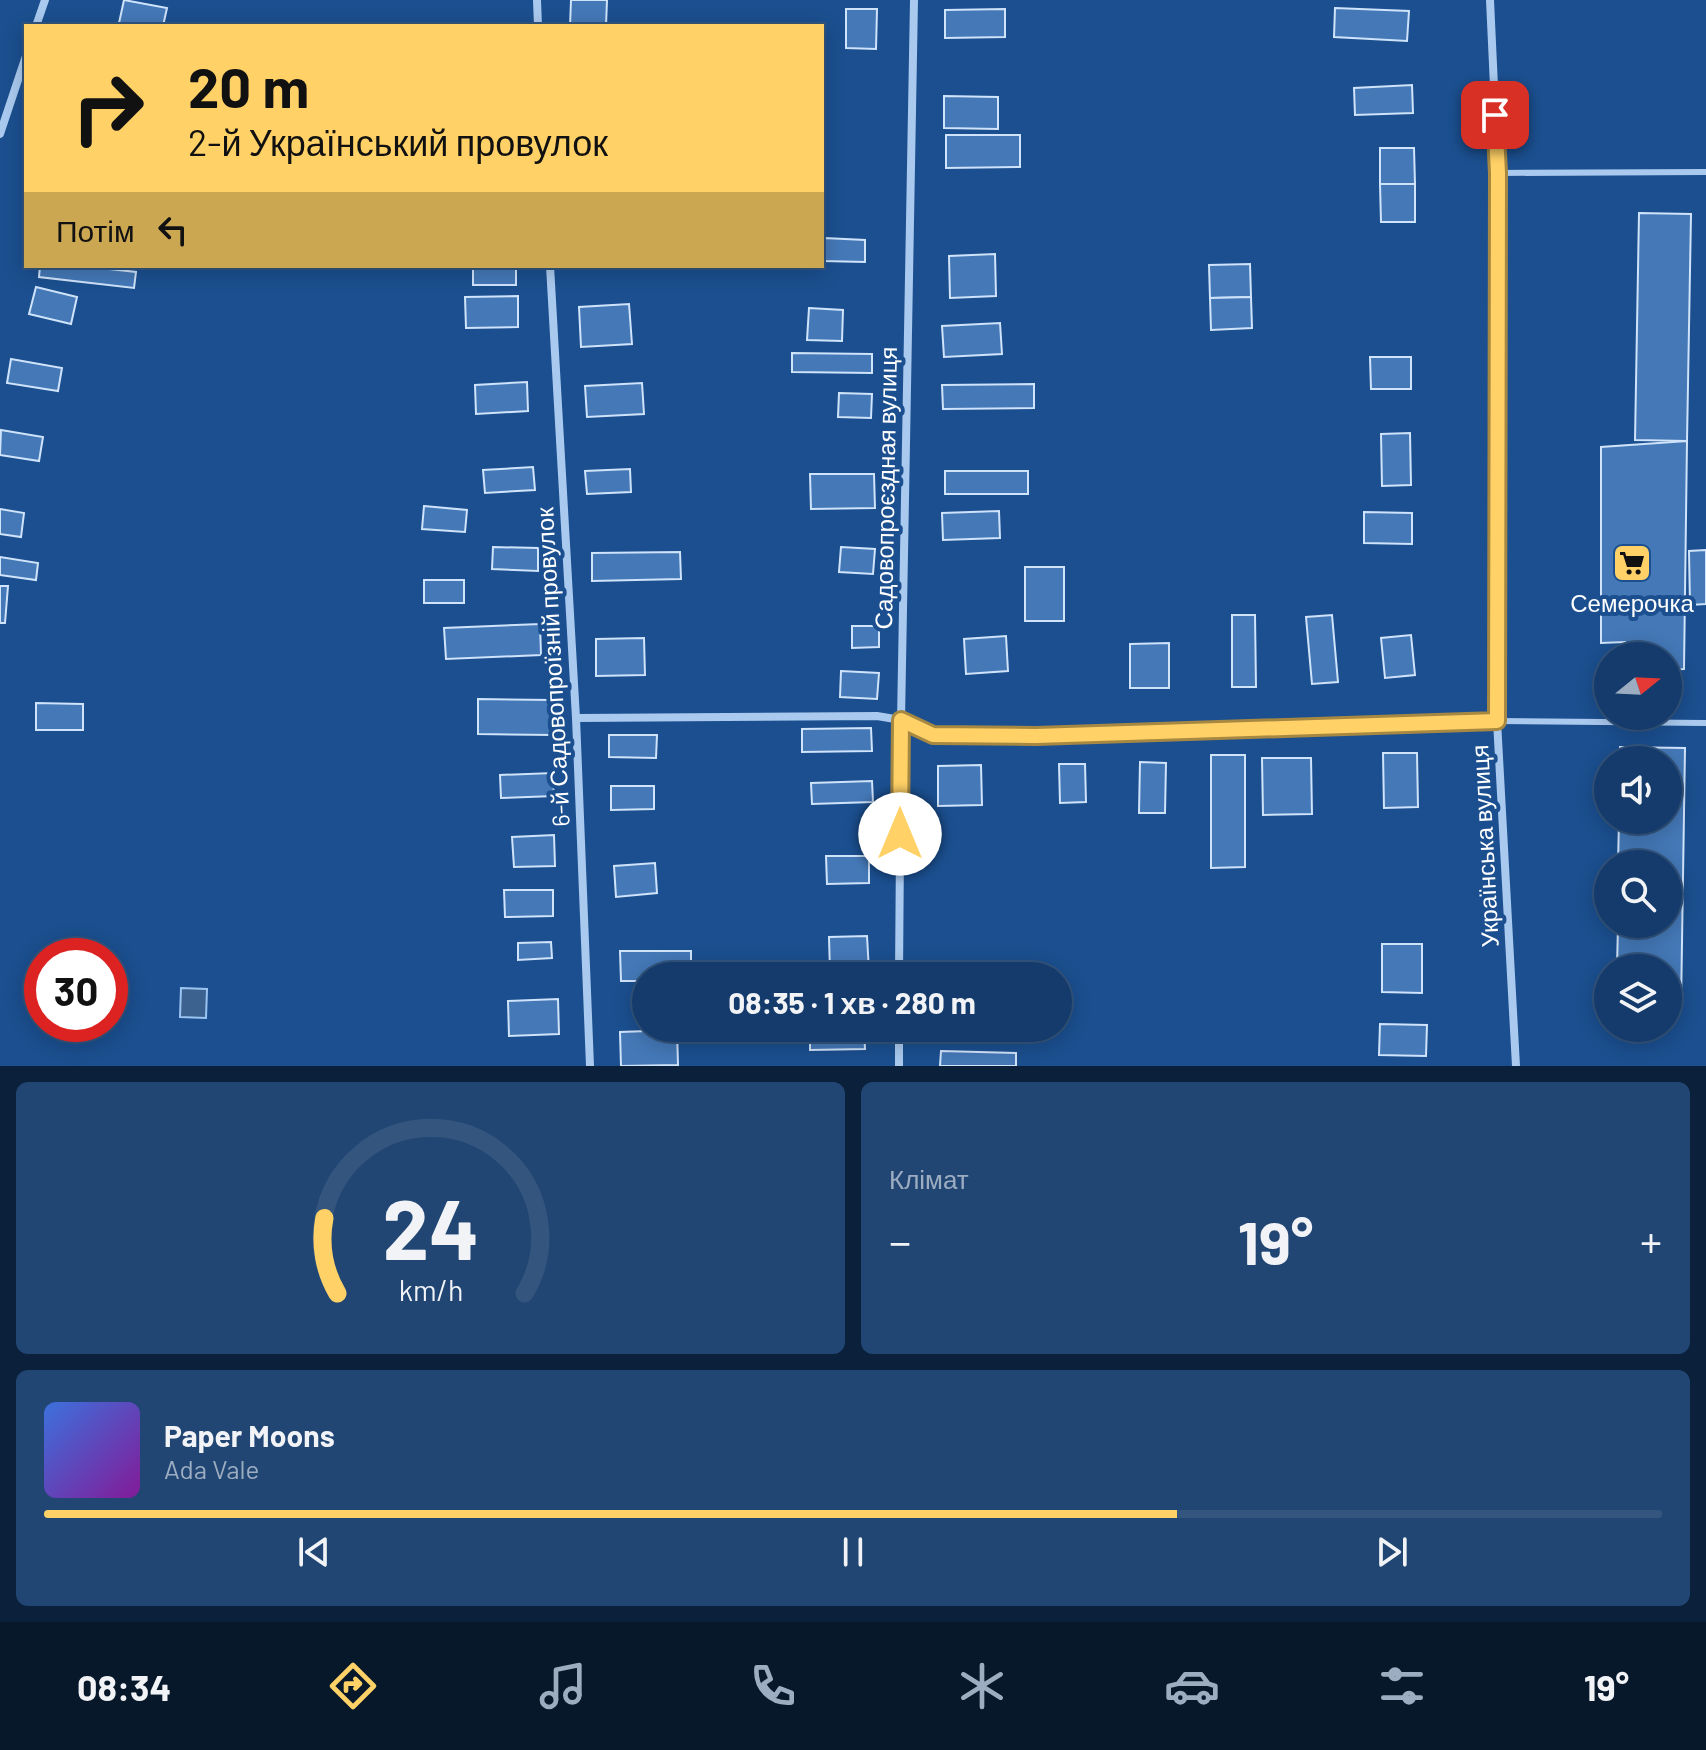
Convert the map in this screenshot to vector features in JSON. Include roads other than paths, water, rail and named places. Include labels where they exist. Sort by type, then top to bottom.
[{"type":"street","points":[[37,24],[45,0]]},
{"type":"street","points":[[537,0],[538,24]]},
{"type":"street","name":"Садовопроєздная вулиця","points":[[899,962],[914,0]]},
{"type":"street","name":"Українська вулиця","points":[[1490,0],[1498,173],[1497,721],[1516,1066]]},
{"type":"street","points":[[0,134],[24,62]]},
{"type":"street","name":"6-й Садовопроїзній провулок","points":[[550,268],[576,718],[590,1066]]},
{"type":"street","points":[[576,718],[877,716],[901,720],[933,735],[1036,736],[1497,721]]},
{"type":"street","points":[[899,1042],[899,1066]]},
{"type":"lane","points":[[1498,173],[1706,172]]},
{"type":"lane","points":[[1497,721],[1706,723]]},
{"type":"water","points":[[181,988],[207,989],[206,1018],[180,1017]]},
{"type":"place","name":"Семерочка","points":[[1632,563]]}]
